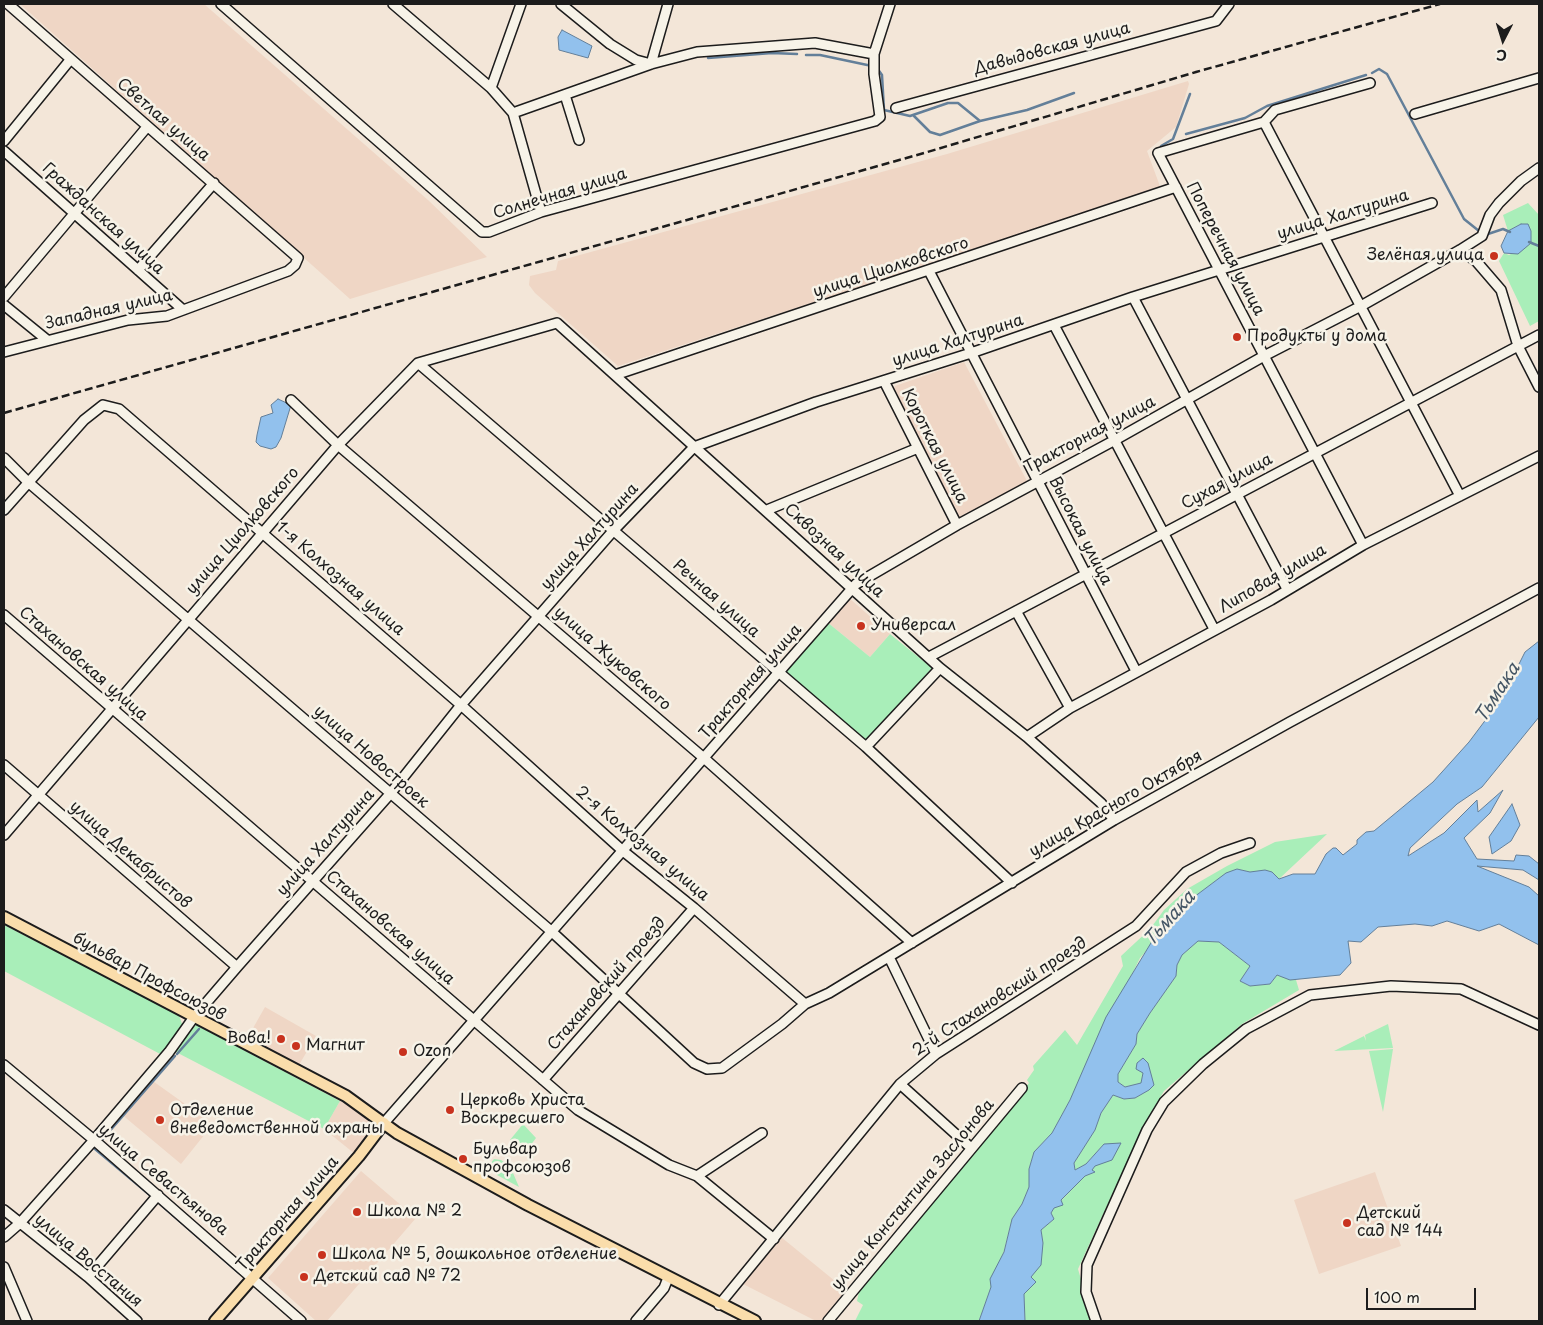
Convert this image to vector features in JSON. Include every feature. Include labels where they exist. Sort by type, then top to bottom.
[{"type":"main road","name":"бульвар Профсоюзов","points":[[4,917],[346,1096],[384,1123],[513,1197],[719,1305],[754,1321]]},
{"type":"main road","name":"Тракторная улица","points":[[215,1321],[359,1156],[384,1123]]},
{"type":"street","name":"Светлая улица","points":[[8,4],[298,258]]},
{"type":"street","name":"Солнечная улица","points":[[221,4],[482,232],[489,232],[541,212],[875,120],[880,117],[874,74],[874,58]]},
{"type":"street","points":[[393,4],[491,88],[513,113],[541,212]]},
{"type":"street","points":[[491,88],[521,4]]},
{"type":"street","points":[[561,4],[610,44],[636,60],[651,64]]},
{"type":"street","points":[[651,64],[668,4]]},
{"type":"street","points":[[513,113],[651,64],[697,52],[815,43],[874,58],[890,4]]},
{"type":"street","name":"Давыдовская улица","points":[[896,108],[1216,21],[1229,4]]},
{"type":"street","points":[[4,141],[70,60]]},
{"type":"street","points":[[1415,114],[1539,78]]},
{"type":"street","points":[[1370,83],[1275,110],[1264,122],[1460,496]]},
{"type":"street","points":[[565,95],[579,140]]},
{"type":"street","name":"Поперечная улица","points":[[1264,122],[1158,153],[1363,545]]},
{"type":"street","points":[[4,297],[75,215],[147,127]]},
{"type":"street","name":"Гражданская улица","points":[[4,151],[182,309]]},
{"type":"street","points":[[1539,168],[1521,181],[1499,203],[1490,215],[1482,236],[1460,250],[1476,261],[1501,290],[1518,346],[1539,388]]},
{"type":"street","points":[[138,270],[214,183]]},
{"type":"street","name":"улица Циолковского","points":[[615,375],[1176,186]]},
{"type":"street","name":"улица Халтурина","points":[[4,1237],[20,1223],[170,1052],[194,1017],[390,794],[461,705],[539,615],[613,531],[694,447],[816,402],[971,353],[1133,297],[1432,203]]},
{"type":"street","name":"Тракторная улица","points":[[384,1123],[705,759],[856,584],[957,524],[1115,440],[1264,356],[1361,306],[1460,250]]},
{"type":"street","name":"Западная улица","points":[[4,352],[128,320],[166,316],[288,272],[298,258]]},
{"type":"street","name":"Высокая улица","points":[[928,271],[1136,671]]},
{"type":"street","points":[[1133,297],[1287,589]]},
{"type":"street","points":[[4,305],[47,340]]},
{"type":"street","name":"улица Циолковского","points":[[4,835],[37,794],[338,445],[418,363],[557,323]]},
{"type":"street","name":"Сквозная улица","points":[[557,323],[767,510],[851,589],[940,668],[1027,737],[1100,803],[1114,820]]},
{"type":"street","points":[[1054,325],[1214,629]]},
{"type":"street","name":"Сухая улица","points":[[929,657],[1539,335]]},
{"type":"street","name":"Речная улица","points":[[418,363],[866,747],[1012,882]]},
{"type":"street","name":"Короткая улица","points":[[884,381],[957,524]]},
{"type":"street","name":"улица Жуковского","points":[[290,400],[338,445],[705,759],[912,943]]},
{"type":"street","name":"1-я Колхозная улица","points":[[28,482],[84,420],[103,405],[119,409],[461,705]]},
{"type":"street","points":[[767,510],[918,448]]},
{"type":"street","name":"Липовая улица","points":[[1027,737],[1070,708],[1287,589],[1363,545],[1539,456]]},
{"type":"street","name":"улица Новостроек","points":[[4,458],[28,482],[551,932],[694,1063],[707,1069],[722,1068]]},
{"type":"street","points":[[4,510],[28,482]]},
{"type":"street","name":"улица Красного Октября","points":[[722,1068],[782,1024],[805,1004],[829,993],[1114,820],[1290,722],[1539,588]]},
{"type":"street","points":[[1016,611],[1070,708]]},
{"type":"street","name":"Стахановская улица","points":[[4,615],[313,880],[474,1022],[592,1121],[669,1165],[697,1176],[774,1238]]},
{"type":"street","points":[[866,747],[940,668]]},
{"type":"street","name":"2-я Колхозная улица","points":[[461,705],[623,851],[694,908],[805,1004]]},
{"type":"street","name":"улица Декабристов","points":[[4,765],[237,967]]},
{"type":"street","name":"2-й Стахановский проезд","points":[[719,1305],[900,1084],[936,1054],[1136,926],[1186,872],[1221,852],[1250,843]]},
{"type":"street","name":"Стахановский проезд","points":[[543,1080],[617,993],[694,908]]},
{"type":"street","points":[[889,956],[936,1054]]},
{"type":"street","points":[[1096,1321],[1086,1288],[1087,1264],[1147,1130],[1164,1102],[1203,1064],[1246,1029],[1310,995],[1391,986],[1461,989],[1539,1025]]},
{"type":"street","name":"улица Севастьянова","points":[[4,1065],[225,1252],[252,1280],[301,1321]]},
{"type":"street","points":[[900,1084],[970,1147]]},
{"type":"street","name":"улица Константина Заслонова","points":[[828,1321],[970,1147],[1022,1088]]},
{"type":"street","points":[[697,1176],[762,1133]]},
{"type":"street","points":[[88,1278],[158,1195]]},
{"type":"street","name":"улица Восстания","points":[[4,1210],[88,1278],[137,1321]]},
{"type":"street","points":[[4,1267],[27,1321]]},
{"type":"street","points":[[636,1321],[664,1288],[668,1278]]},
{"type":"shaded area","points":[[20,4],[204,4],[428,200],[487,257],[350,299]]},
{"type":"shaded area","points":[[1188,81],[1189,84],[1176,127],[1147,151],[1161,189],[618,366],[535,293],[529,285],[530,276],[556,270],[558,261],[947,154]]},
{"type":"shaded area","points":[[964,362],[1027,481],[960,519],[893,395],[893,390],[895,386]]},
{"type":"shaded area","points":[[849,598],[890,634],[870,657],[827,622]]},
{"type":"shaded area","points":[[265,1007],[316,1036],[299,1065],[248,1037]]},
{"type":"shaded area","points":[[150,1079],[213,1124],[181,1164],[120,1113]]},
{"type":"shaded area","points":[[340,1101],[365,1115],[369,1122],[370,1132],[355,1154],[324,1129]]},
{"type":"shaded area","points":[[361,1171],[416,1218],[327,1321],[316,1321],[268,1278]]},
{"type":"shaded area","name":"Детский сад № 144","points":[[1375,1172],[1401,1246],[1319,1274],[1294,1200]]},
{"type":"shaded area","points":[[781,1237],[846,1290],[821,1321],[816,1321],[743,1284]]},
{"type":"green space","points":[[1528,203],[1539,215],[1539,321],[1530,326],[1499,261],[1504,253],[1509,255],[1531,243],[1531,231],[1521,224],[1508,231],[1503,215]]},
{"type":"green space","points":[[827,622],[870,657],[890,634],[932,668],[865,744],[783,674]]},
{"type":"green space","points":[[1327,834],[1279,879],[1272,872],[1250,872],[1237,869],[1218,879],[1194,897],[1140,958],[1052,1133],[1034,1152],[1029,1169],[1029,1187],[1022,1204],[1012,1219],[1004,1251],[979,1321],[855,1321],[863,1305],[857,1301],[860,1287],[1029,1083],[1027,1080],[1034,1070],[1033,1066],[1065,1030],[1077,1045],[1123,966],[1121,956],[1150,929],[1164,910],[1187,889],[1275,842]]},
{"type":"green space","points":[[4,925],[179,1015],[183,1027],[162,1055],[4,971]]},
{"type":"green space","points":[[1198,941],[1219,942],[1250,966],[1240,981],[1250,986],[1270,984],[1277,975],[1296,980],[1299,990],[1242,1024],[1164,1091],[1144,1125],[1078,1269],[1093,1321],[1025,1321],[1024,1294],[1035,1282],[1031,1277],[1043,1243],[1041,1230],[1054,1219],[1051,1213],[1054,1208],[1085,1176],[1094,1172],[1092,1170],[1104,1144],[1086,1164],[1075,1170],[1074,1163],[1095,1130],[1101,1113],[1113,1095],[1124,1099],[1135,1098],[1149,1090],[1153,1085],[1151,1079],[1143,1073],[1142,1083],[1125,1087],[1118,1082],[1118,1074],[1136,1044],[1137,1034],[1176,976],[1177,965],[1182,955]]},
{"type":"green space","points":[[1388,1024],[1393,1048],[1334,1051],[1364,1036],[1366,1041],[1365,1035]]},
{"type":"green space","points":[[196,1025],[340,1101],[324,1129],[174,1051]]},
{"type":"green space","points":[[1393,1049],[1383,1112],[1369,1051]]},
{"type":"green space","points":[[523,1124],[536,1138],[530,1146],[534,1155],[533,1159],[510,1140]]},
{"type":"green space","points":[[494,1159],[501,1160],[510,1166],[519,1187],[486,1169]]},
{"type":"water","points":[[562,30],[592,46],[588,58],[559,50],[558,37]]},
{"type":"water","points":[[1521,224],[1528,224],[1531,231],[1531,243],[1518,254],[1504,253],[1501,246],[1508,231]]},
{"type":"water","points":[[278,399],[291,405],[281,438],[276,447],[271,449],[260,446],[256,442],[261,417],[273,413],[271,405]]},
{"type":"water","name":"Тьмака","points":[[1539,641],[1539,717],[1482,787],[1457,804],[1410,848],[1408,856],[1444,833],[1477,800],[1478,812],[1503,790],[1490,813],[1464,838],[1477,859],[1514,861],[1516,855],[1529,856],[1539,864],[1539,880],[1523,870],[1477,866],[1529,887],[1539,896],[1539,945],[1499,924],[1479,931],[1447,921],[1432,926],[1415,924],[1378,927],[1361,942],[1348,941],[1351,963],[1340,975],[1290,980],[1277,975],[1270,984],[1250,986],[1240,981],[1250,966],[1219,942],[1198,941],[1182,955],[1177,965],[1176,976],[1137,1034],[1136,1044],[1118,1074],[1118,1082],[1125,1087],[1141,1083],[1143,1073],[1136,1069],[1137,1063],[1143,1058],[1148,1063],[1154,1085],[1135,1098],[1124,1099],[1113,1095],[1101,1113],[1095,1130],[1074,1163],[1075,1170],[1086,1164],[1104,1144],[1121,1143],[1112,1160],[1095,1166],[1092,1170],[1095,1172],[1085,1176],[1061,1200],[1063,1205],[1054,1208],[1051,1213],[1054,1219],[1041,1230],[1043,1243],[1041,1265],[1031,1277],[1036,1282],[1024,1294],[1025,1321],[979,1321],[991,1287],[990,1279],[1004,1252],[1012,1219],[1022,1204],[1029,1187],[1029,1169],[1034,1152],[1052,1133],[1070,1100],[1106,1017],[1157,933],[1188,899],[1194,897],[1226,873],[1237,869],[1250,872],[1265,870],[1272,872],[1279,879],[1293,874],[1315,874],[1326,854],[1333,848],[1336,848],[1343,855],[1357,844],[1357,840],[1366,832],[1374,831],[1433,782],[1469,742],[1502,698],[1525,652]]},
{"type":"water","points":[[1512,804],[1520,825],[1511,841],[1492,854],[1489,837]]},
{"type":"waterway","points":[[708,58],[772,53],[797,54]]},
{"type":"waterway","points":[[806,55],[820,55],[872,66]]},
{"type":"waterway","points":[[877,68],[882,75],[884,110],[910,116],[948,103],[958,103],[980,121],[1027,110],[1074,93]]},
{"type":"waterway","points":[[1372,73],[1379,69],[1387,74],[1464,219],[1479,231]]},
{"type":"waterway","points":[[1186,134],[1245,118],[1267,106],[1366,75]]},
{"type":"waterway","points":[[1161,146],[1173,139],[1190,94]]},
{"type":"waterway","points":[[913,115],[930,132],[940,135],[980,121]]},
{"type":"waterway","points":[[1488,234],[1503,229],[1510,232]]},
{"type":"waterway","points":[[1529,242],[1539,246]]},
{"type":"waterway","points":[[177,1054],[199,1029]]},
{"type":"waterway","points":[[101,1141],[175,1056]]},
{"type":"waterway","points":[[96,1147],[95,1149],[151,1196]]},
{"type":"waterway","points":[[160,1204],[239,1273]]},
{"type":"railway","points":[[4,413],[924,153],[1196,72],[1440,4]]},
{"type":"place","name":"Зелёная улица","points":[[1494,256]]},
{"type":"place","name":"Продукты у дома","points":[[1237,337]]},
{"type":"place","name":"Универсал","points":[[861,626]]},
{"type":"place","name":"Вова!","points":[[281,1039]]},
{"type":"place","name":"Магнит","points":[[296,1046]]},
{"type":"place","name":"Ozon","points":[[403,1052]]},
{"type":"place","name":"Церковь Христа Воскресшего","points":[[450,1110]]},
{"type":"place","name":"Отделение вневедомственной охраны","points":[[160,1120]]},
{"type":"place","name":"Бульвар профсоюзов","points":[[463,1159]]},
{"type":"place","name":"Школа № 2","points":[[357,1212]]},
{"type":"place","name":"Детский сад № 144","points":[[1347,1223]]},
{"type":"place","name":"Школа № 5, дошкольное отделение","points":[[322,1255]]},
{"type":"place","name":"Детский сад № 72","points":[[304,1277]]}]
